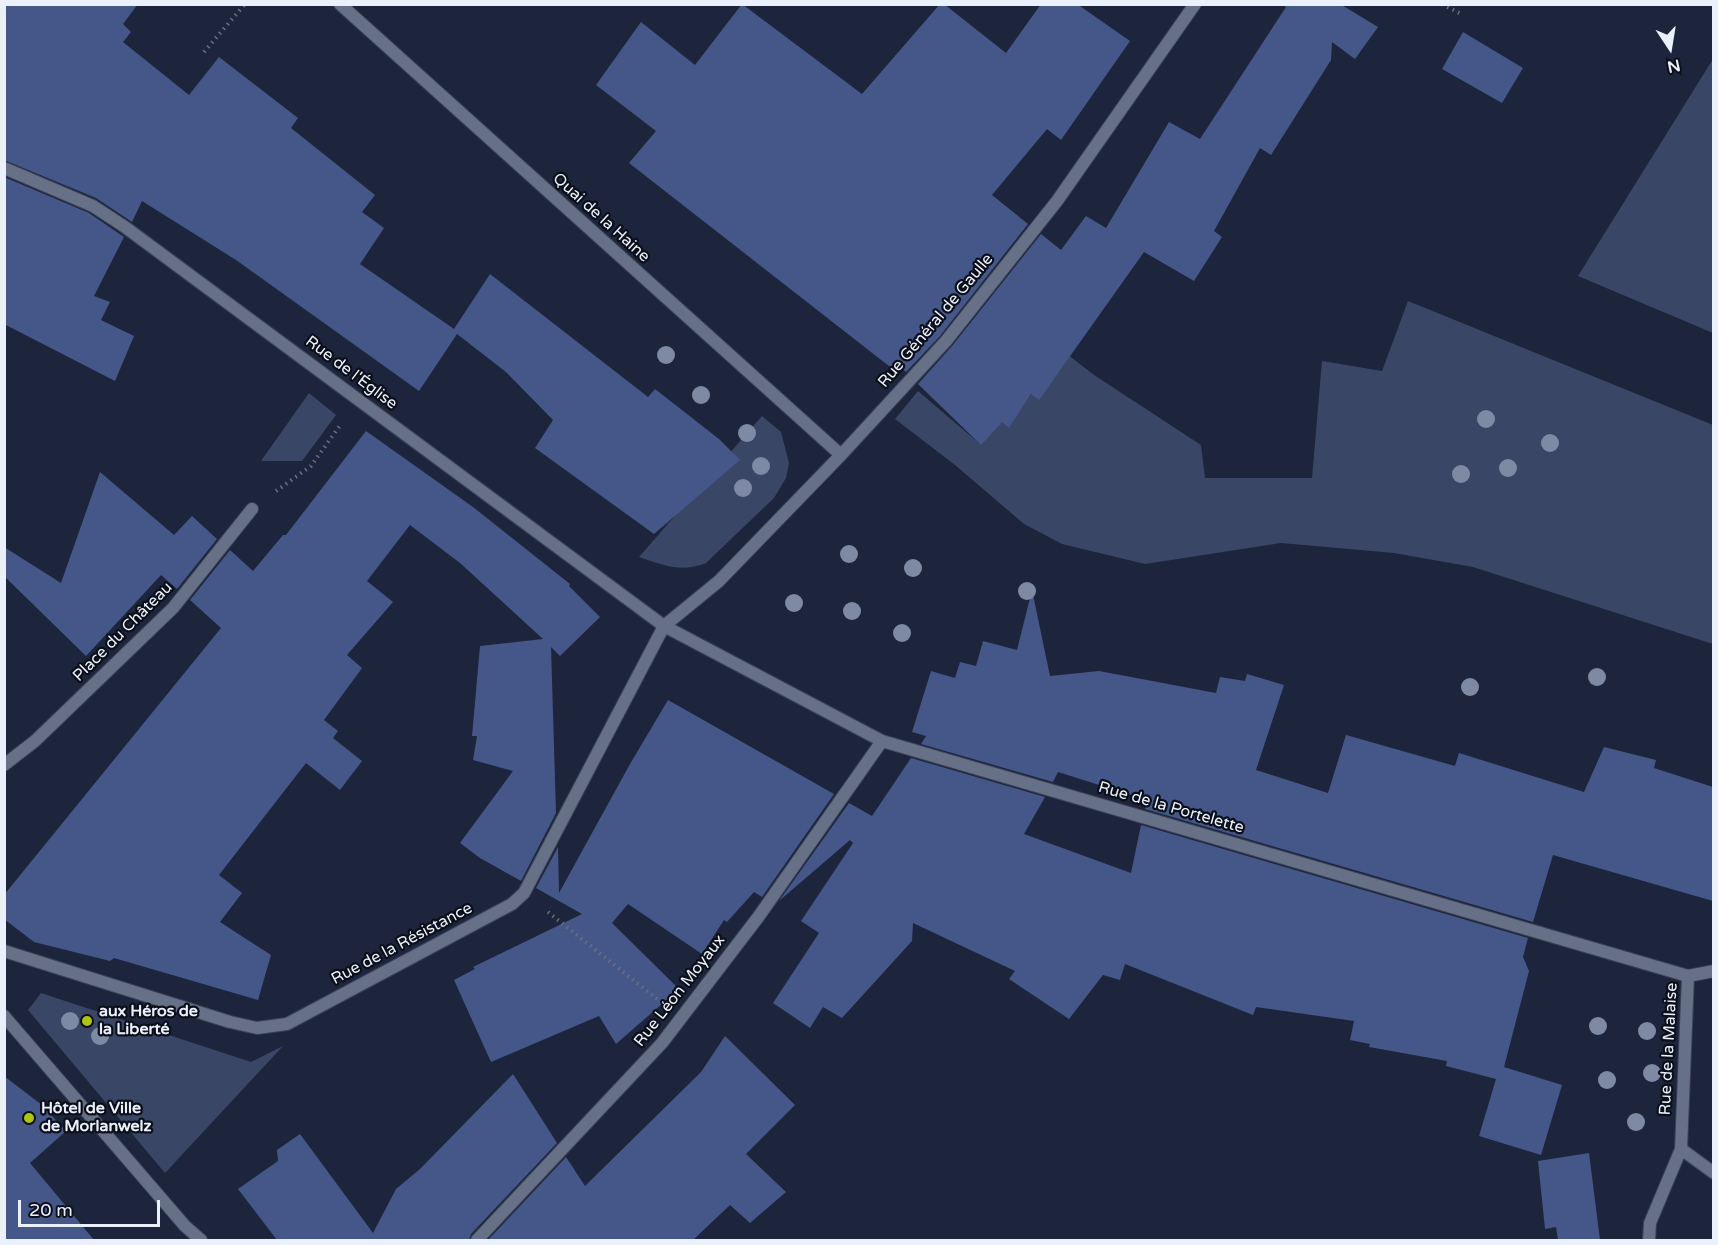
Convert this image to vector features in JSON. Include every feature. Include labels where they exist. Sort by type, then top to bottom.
[{"type":"street","name":"Quai de la Haine","points":[[340,4],[841,455]]},
{"type":"street","name":"Rue Général de Gaulle","points":[[664,626],[719,581],[841,455],[946,341],[1049,210],[1195,4]]},
{"type":"street","name":"Rue de l'Église","points":[[4,168],[93,206],[126,226],[664,626]]},
{"type":"street","name":"Place du Château","points":[[4,765],[35,741],[173,608],[252,509]]},
{"type":"street","name":"Rue de la Portelette","points":[[664,626],[882,741],[1688,976]]},
{"type":"street","name":"Rue de la Résistance","points":[[4,951],[230,1022],[257,1028],[287,1024],[512,904],[524,893],[664,626]]},
{"type":"street","name":"Rue Léon Moyaux","points":[[477,1240],[662,1043],[759,916],[882,741]]},
{"type":"street","name":"Rue de la Malaise","points":[[1681,1149],[1688,976],[1713,971]]},
{"type":"street","points":[[4,1016],[185,1226],[201,1240]]},
{"type":"street","points":[[1649,1240],[1650,1223],[1681,1149],[1713,1173]]},
{"type":"path","points":[[204,52],[245,4]]},
{"type":"path","points":[[1442,4],[1461,14]]},
{"type":"path","points":[[252,509],[311,466],[359,399]]},
{"type":"path","points":[[524,893],[681,1018]]},
{"type":"shaded area","points":[[1713,59],[1713,333],[1578,276]]},
{"type":"shaded area","points":[[1408,301],[1713,425],[1713,644],[1473,567],[1394,553],[1281,543],[1145,564],[1062,544],[1024,524],[955,465],[895,419],[918,391],[980,444],[999,419],[1009,426],[1062,350],[1094,375],[1201,445],[1205,478],[1312,478],[1322,361],[1382,371]]},
{"type":"shaded area","points":[[309,393],[336,415],[302,461],[261,461]]},
{"type":"shaded area","points":[[762,416],[781,432],[789,463],[786,478],[774,498],[706,563],[680,568],[639,557]]},
{"type":"shaded area","points":[[41,993],[251,1062],[283,1046],[165,1173],[28,1010]]},
{"type":"building","points":[[4,4],[138,4],[123,24],[131,32],[123,42],[189,95],[219,57],[298,118],[291,128],[375,195],[362,212],[384,228],[360,264],[454,329],[490,274],[648,397],[655,389],[719,439],[740,460],[654,534],[535,448],[553,420],[506,372],[457,334],[419,391],[236,260],[142,201],[132,222],[96,198],[4,160]]},
{"type":"building","points":[[742,4],[862,94],[940,4],[944,4],[1006,53],[1041,4],[1077,4],[1130,41],[1061,140],[1047,129],[992,195],[1028,224],[940,336],[906,372],[898,365],[894,370],[629,163],[656,131],[596,85],[641,22],[695,65]]},
{"type":"building","points":[[1282,4],[1340,4],[1378,27],[1355,59],[1332,42],[1331,60],[1271,155],[1260,148],[1214,231],[1222,237],[1194,281],[1144,252],[1039,400],[1031,394],[1009,428],[1002,422],[981,445],[918,384],[952,346],[1041,234],[1061,250],[1086,216],[1106,228],[1169,122],[1200,139],[1286,7]]},
{"type":"building","points":[[1463,32],[1523,68],[1502,103],[1442,69]]},
{"type":"building","points":[[4,177],[89,213],[124,237],[94,296],[110,302],[101,320],[134,336],[115,381],[4,324]]},
{"type":"building","points":[[366,431],[473,507],[570,584],[569,586],[600,617],[560,656],[551,647],[556,813],[521,881],[480,858],[460,843],[513,771],[473,760],[477,736],[472,736],[480,646],[543,639],[460,563],[410,525],[367,581],[393,602],[347,655],[362,668],[324,720],[338,731],[333,738],[362,761],[340,790],[306,763],[219,875],[242,893],[220,922],[271,955],[258,1000],[114,958],[110,961],[34,942],[4,919],[4,895],[221,628],[190,600],[230,550],[253,571],[283,535],[286,535]]},
{"type":"building","points":[[100,472],[174,535],[192,516],[217,539],[177,589],[161,575],[86,656],[4,576],[4,547],[61,583]]},
{"type":"building","points":[[1032,590],[1050,676],[1099,671],[1216,693],[1220,677],[1245,681],[1247,674],[1284,685],[1256,770],[1328,793],[1346,735],[1455,766],[1459,753],[1584,792],[1604,747],[1656,760],[1654,768],[1713,787],[1713,901],[1553,855],[1533,922],[1145,809],[1147,800],[1058,772],[1053,782],[921,744],[926,736],[912,732],[931,671],[955,678],[960,662],[976,666],[983,641],[1017,650]]},
{"type":"building","points":[[668,700],[834,794],[762,897],[754,892],[727,922],[724,920],[702,954],[628,904],[612,923],[679,989],[616,1044],[599,1016],[491,1062],[454,980],[475,969],[473,967],[582,914],[536,888],[558,847],[559,893]]},
{"type":"building","points":[[911,758],[1045,797],[1024,834],[1131,873],[1141,825],[1528,938],[1523,957],[1529,971],[1504,1067],[1562,1085],[1541,1155],[1479,1136],[1496,1079],[1446,1066],[1447,1061],[1369,1047],[1370,1044],[1350,1040],[1354,1021],[1256,1007],[1253,1015],[1125,964],[1120,980],[1103,975],[1069,1019],[1009,979],[1015,971],[913,923],[912,941],[842,1018],[823,1007],[810,1028],[773,1003],[819,933],[801,921],[853,843],[850,840],[779,901],[849,803],[872,816]]},
{"type":"building","points":[[725,1036],[795,1105],[746,1154],[786,1192],[750,1223],[730,1205],[693,1240],[488,1240],[566,1157],[585,1186],[701,1072]]},
{"type":"building","points":[[513,1074],[557,1143],[471,1234],[469,1240],[277,1240],[238,1189],[278,1161],[277,1150],[300,1134],[373,1233],[396,1189],[420,1169]]},
{"type":"building","points":[[4,1076],[42,1105],[66,1131],[30,1163],[94,1240],[4,1240]]},
{"type":"building","points":[[1589,1153],[1600,1240],[1558,1240],[1556,1227],[1545,1229],[1538,1161]]},
{"type":"place","name":"aux Héros de la Liberté","points":[[87,1021]]},
{"type":"place","name":"Hôtel de Ville de Morlanwelz","points":[[29,1118]]}]
